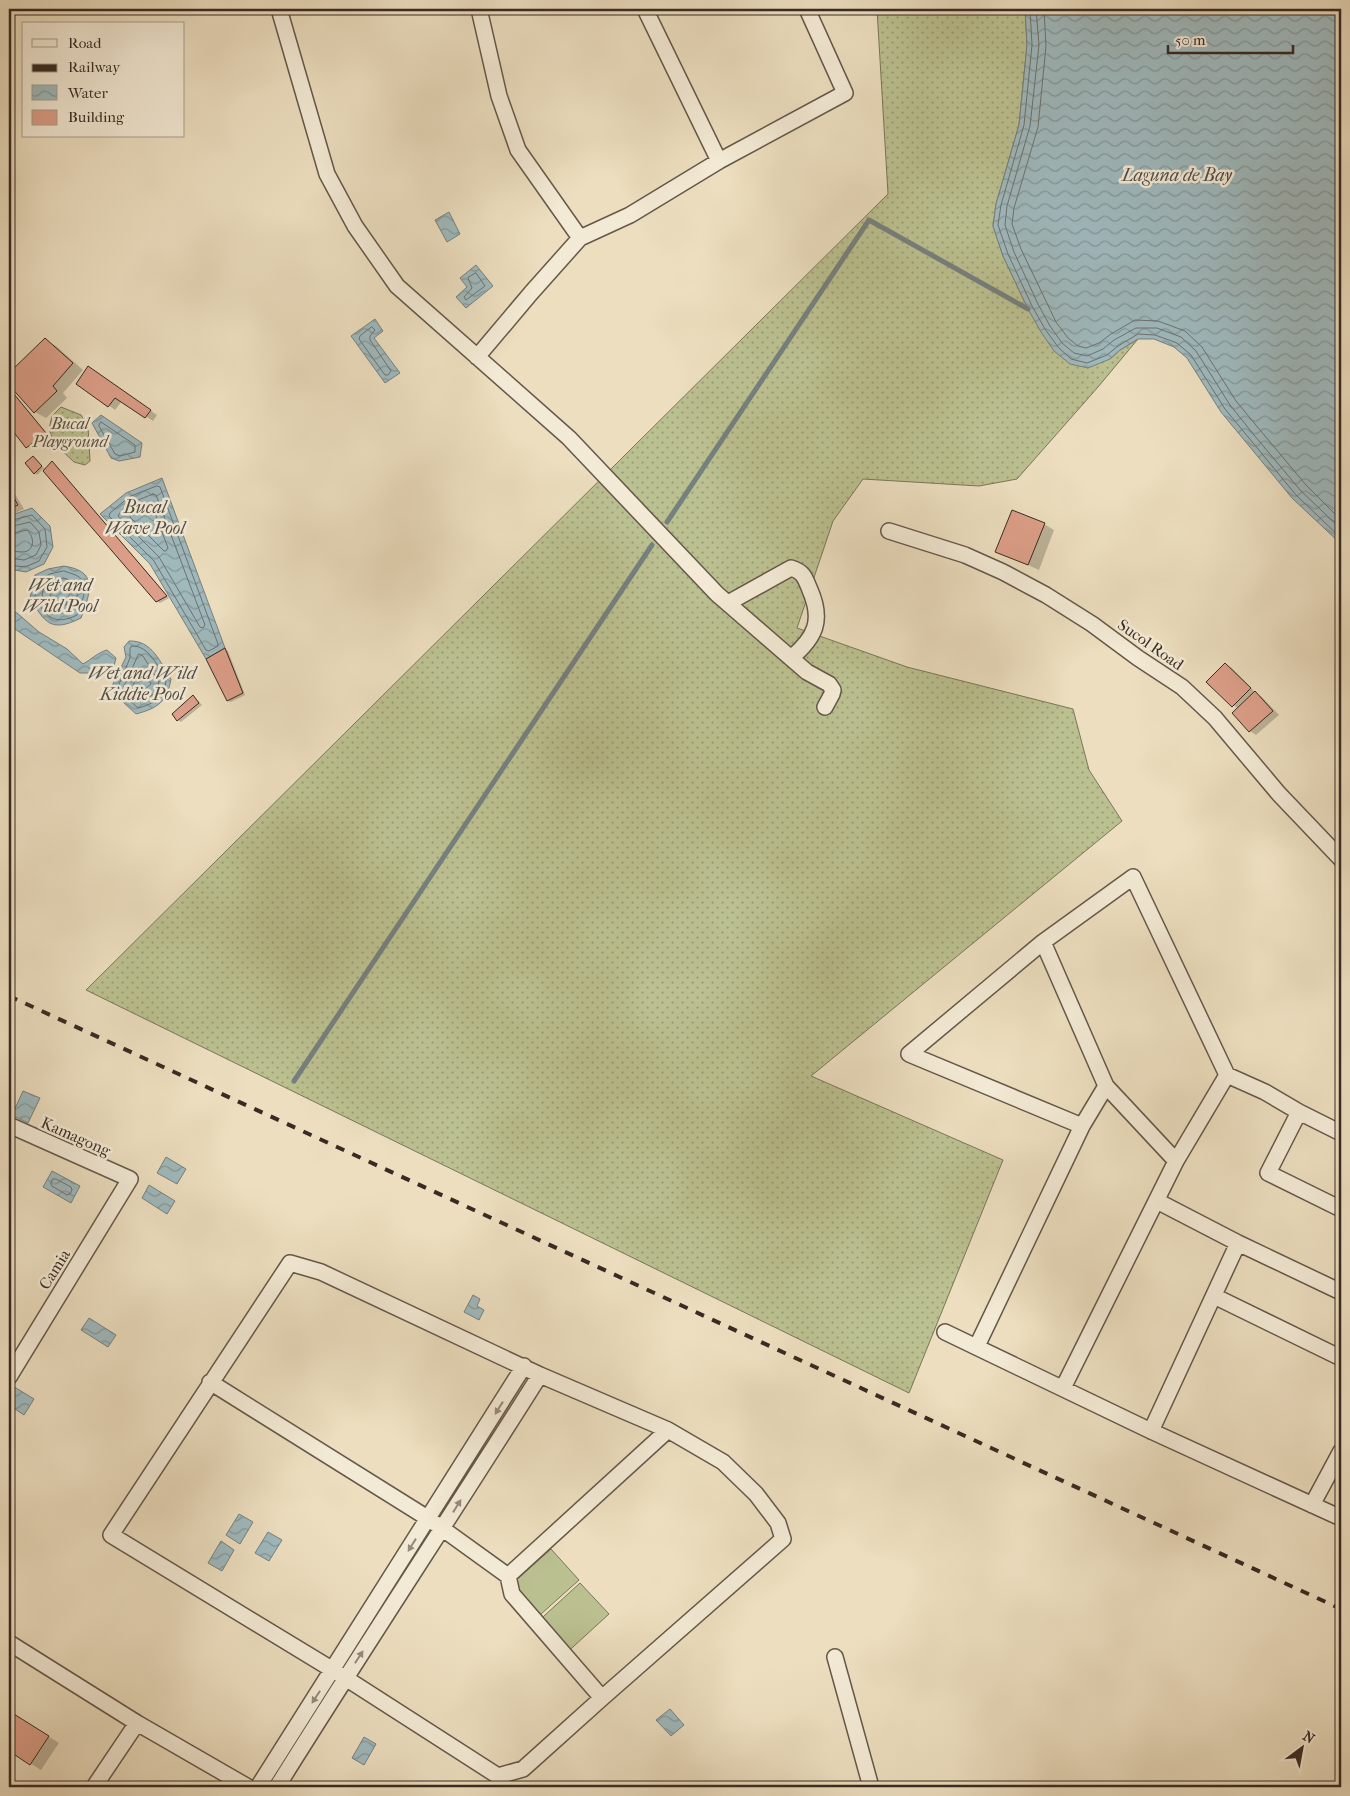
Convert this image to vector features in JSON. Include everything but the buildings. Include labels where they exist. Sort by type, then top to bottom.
[{"type":"street","points":[[279,9],[328,174],[355,226],[397,286],[568,438],[728,604],[807,672],[829,684],[832,694],[826,707]]},
{"type":"street","points":[[479,9],[499,96],[518,150],[580,238]]},
{"type":"street","points":[[645,9],[719,161]]},
{"type":"street","points":[[477,356],[580,238],[630,215],[719,161],[845,92],[807,9]]},
{"type":"street","name":"Sucol Road","points":[[889,531],[965,555],[1003,572],[1046,595],[1092,624],[1182,687],[1216,718],[1279,794],[1341,859]]},
{"type":"street","points":[[728,604],[791,568],[800,570],[813,597],[818,616],[808,643],[791,658]]},
{"type":"street","points":[[1082,1126],[909,1054],[1043,942],[1133,877],[1227,1075],[1265,1092],[1341,1133]]},
{"type":"street","points":[[1043,942],[1106,1086],[1176,1161]]},
{"type":"street","points":[[1063,1388],[1176,1161],[1227,1075]]},
{"type":"street","points":[[977,1346],[1082,1126],[1106,1086]]},
{"type":"street","points":[[1299,1112],[1268,1173],[1341,1209]]},
{"type":"street","name":"Kamagong","points":[[9,1125],[130,1179]]},
{"type":"street","name":"Camia","points":[[9,1377],[130,1179]]},
{"type":"street","points":[[1157,1201],[1238,1243],[1341,1292]]},
{"type":"street","points":[[1150,1431],[1238,1243]]},
{"type":"street","points":[[290,1263],[321,1272],[524,1366],[668,1430],[723,1462],[756,1494],[778,1523],[783,1539],[523,1769],[498,1776],[339,1674],[111,1535],[290,1263]]},
{"type":"street","points":[[1214,1296],[1341,1358]]},
{"type":"street","points":[[945,1332],[1150,1431],[1341,1518]]},
{"type":"street","points":[[277,1787],[339,1674],[429,1519],[524,1366]]},
{"type":"street","points":[[258,1787],[443,1529],[540,1374]]},
{"type":"street","points":[[210,1382],[429,1519],[508,1576],[512,1594],[602,1698]]},
{"type":"street","points":[[508,1576],[668,1430]]},
{"type":"street","points":[[1312,1505],[1341,1451]]},
{"type":"street","points":[[9,1647],[11,1644],[137,1723],[248,1787]]},
{"type":"street","points":[[835,1658],[871,1787]]},
{"type":"street","points":[[94,1787],[137,1723]]},
{"type":"green space","points":[[877,9],[1025,9],[1027,45],[1019,125],[996,204],[993,226],[1003,256],[1028,309],[1110,359],[1120,350],[1138,339],[1017,479],[979,486],[863,479],[833,521],[797,628],[907,667],[1073,709],[1089,770],[1122,821],[811,1076],[1003,1160],[909,1393],[86,990],[888,194]]},
{"type":"green space","name":"Bucal Playground","points":[[61,407],[81,415],[88,427],[90,461],[85,465],[74,462],[54,443],[49,429],[52,416]]},
{"type":"green space","points":[[551,1549],[579,1580],[531,1623],[503,1592]]},
{"type":"green space","points":[[580,1583],[609,1614],[562,1657],[533,1626]]},
{"type":"water","name":"Laguna de Bay","points":[[1025,9],[1341,9],[1341,544],[1292,498],[1221,412],[1187,358],[1174,347],[1154,339],[1138,339],[1120,350],[1110,359],[1088,368],[1070,364],[1054,351],[1041,332],[1003,256],[993,226],[996,204],[1019,125],[1027,45]]},
{"type":"water","points":[[449,212],[460,234],[447,242],[435,220]]},
{"type":"water","points":[[476,265],[493,286],[466,308],[456,297],[467,287],[460,278]]},
{"type":"water","points":[[375,319],[383,331],[374,338],[400,373],[385,383],[351,336]]},
{"type":"water","points":[[101,415],[142,443],[140,457],[119,461],[111,458],[92,423]]},
{"type":"water","name":"Bucal Wave Pool","points":[[162,478],[225,648],[206,659],[150,564],[100,514],[126,493]]},
{"type":"water","points":[[32,508],[50,526],[53,547],[44,564],[26,572],[9,569],[9,516]]},
{"type":"water","name":"Wet and Wild Pool","points":[[64,566],[76,569],[85,575],[88,580],[89,593],[81,618],[62,625],[56,625],[50,623],[40,614],[30,598],[35,575],[48,569]]},
{"type":"water","points":[[9,609],[17,613],[39,632],[67,649],[83,664],[97,654],[107,650],[116,658],[114,666],[101,673],[80,673],[9,625]]},
{"type":"water","name":"Wet and Wild Kiddie Pool","points":[[129,641],[144,644],[149,648],[159,659],[171,679],[167,693],[160,703],[136,714],[110,690],[126,657],[124,647]]},
{"type":"water","points":[[23,1091],[40,1098],[28,1123],[12,1115]]},
{"type":"water","points":[[166,1157],[186,1169],[177,1184],[157,1173]]},
{"type":"water","points":[[52,1171],[80,1186],[71,1203],[43,1187]]},
{"type":"water","points":[[149,1185],[175,1201],[167,1214],[142,1198]]},
{"type":"water","points":[[473,1295],[480,1299],[477,1306],[484,1310],[479,1320],[464,1312]]},
{"type":"water","points":[[89,1318],[116,1335],[108,1347],[81,1330]]},
{"type":"water","points":[[11,1385],[34,1399],[24,1415],[9,1405],[9,1389]]},
{"type":"water","points":[[239,1514],[253,1522],[240,1544],[226,1535]]},
{"type":"water","points":[[268,1532],[282,1540],[269,1561],[255,1553]]},
{"type":"water","points":[[221,1541],[234,1550],[222,1571],[208,1563]]},
{"type":"water","points":[[670,1709],[684,1725],[671,1736],[656,1720]]},
{"type":"water","points":[[364,1737],[376,1744],[364,1765],[352,1758]]},
{"type":"waterway","points":[[667,522],[869,220],[1028,309]]},
{"type":"waterway","points":[[294,1081],[652,545]]},
{"type":"railway","points":[[9,996],[1341,1609]]}]
